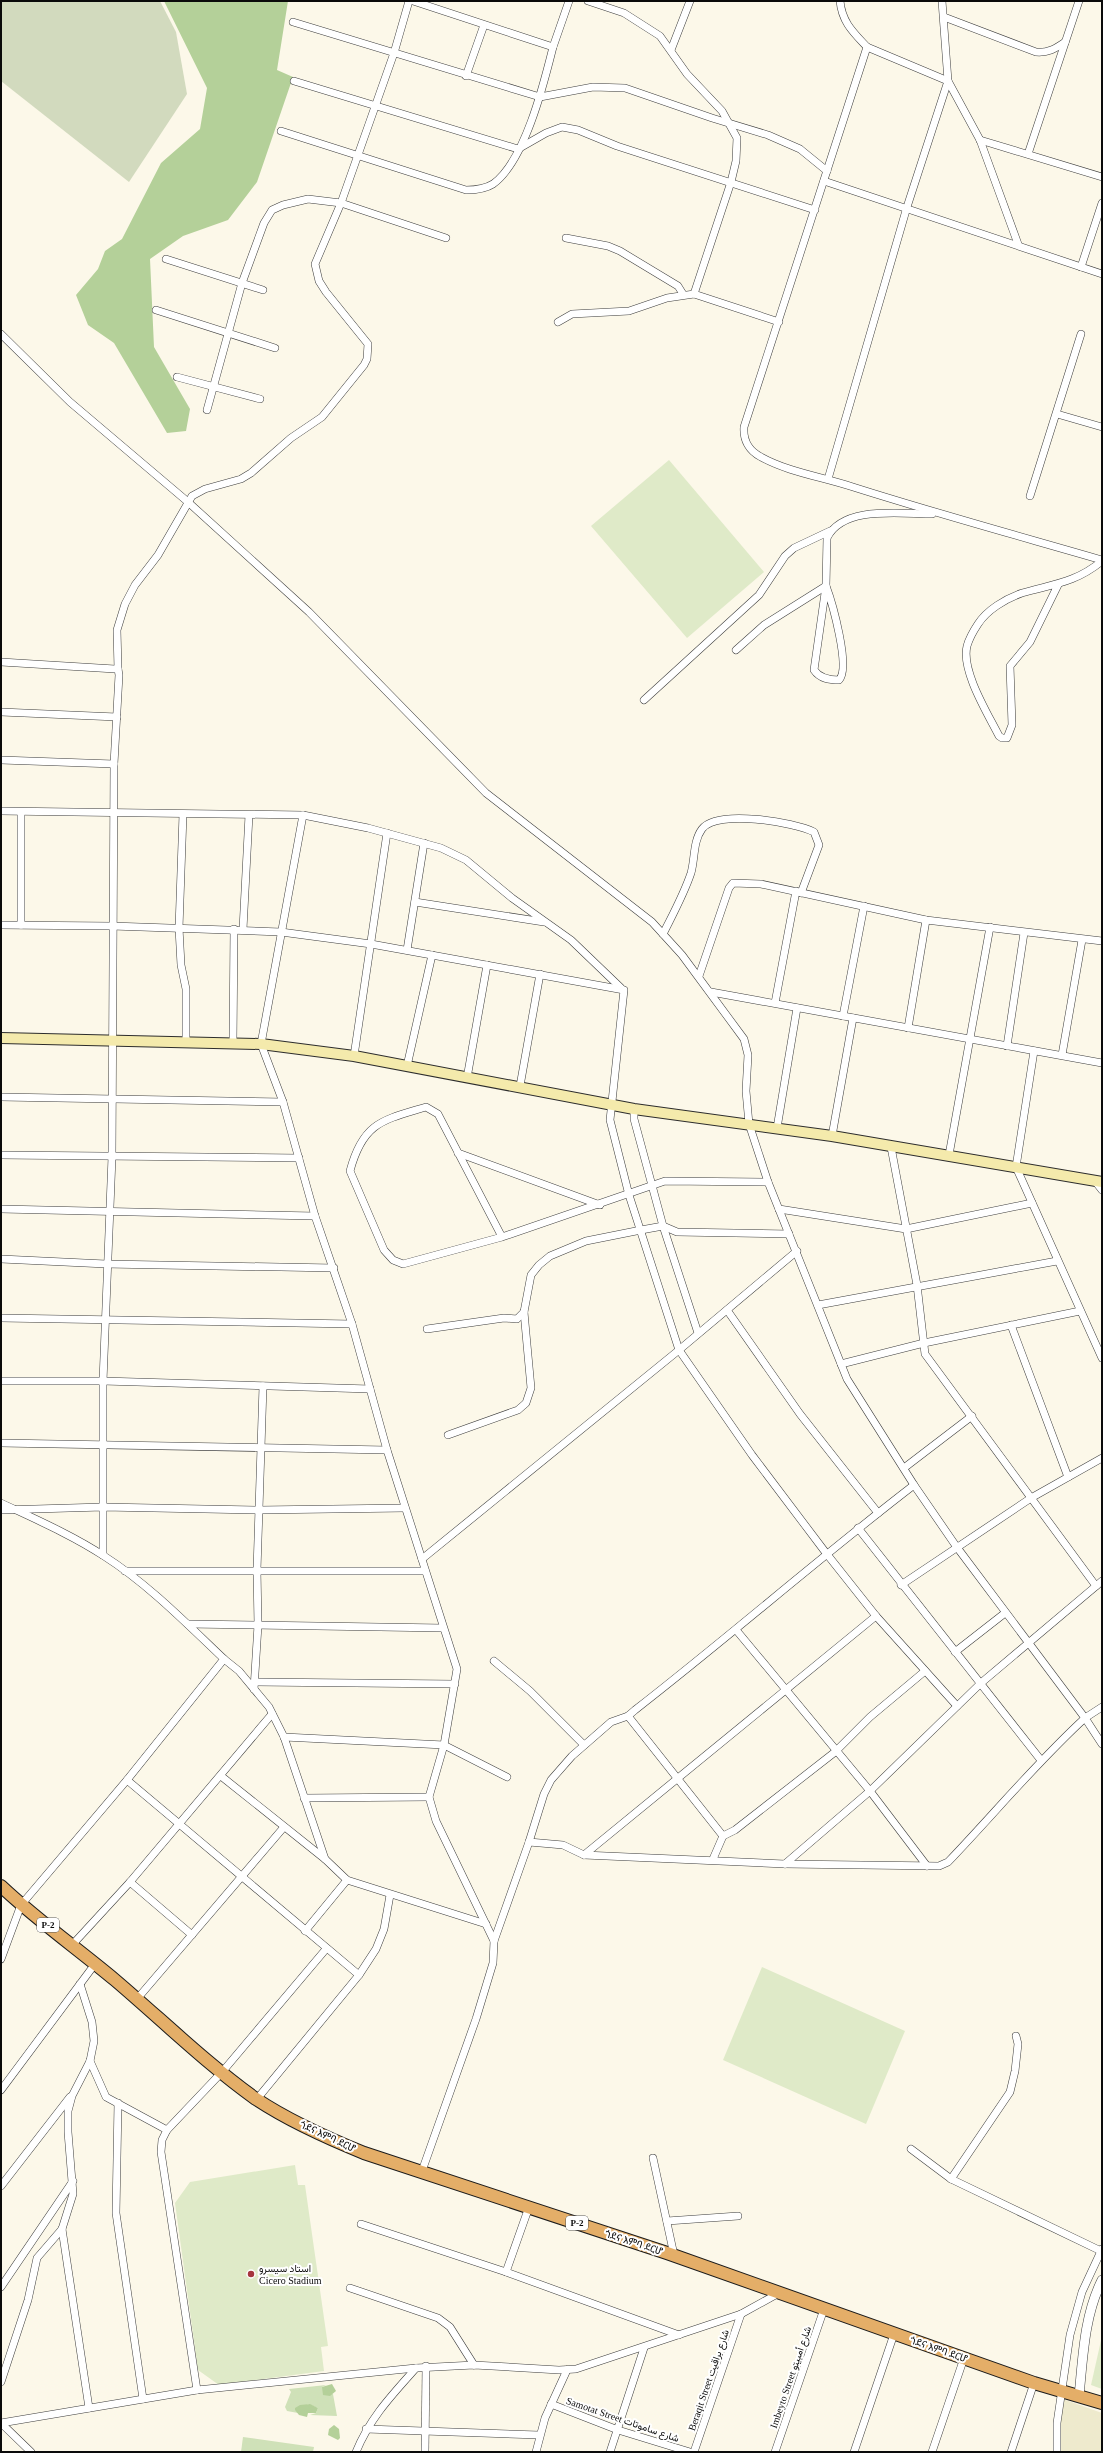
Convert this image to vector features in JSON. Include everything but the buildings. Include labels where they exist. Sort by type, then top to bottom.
[{"type":"highway","name":"P-2","points":[[1,1886],[21,1905],[73,1944],[95,1964]]},
{"type":"highway","name":"ጎደና እምባ ደርሆ","points":[[95,1964],[257,2099],[341,2144],[674,2255],[1034,2383],[1102,2403]]},
{"type":"main road","points":[[1,1038],[186,1041],[261,1044],[354,1056],[467,1078],[611,1103],[634,1109],[832,1136],[949,1155],[1098,1182]]},
{"type":"street","points":[[103,1555],[102,1445],[104,1320],[112,1157],[110,1100],[113,813],[118,669],[117,630],[125,604],[135,584],[158,556],[188,502],[197,492],[242,479],[252,473],[291,438],[322,416],[367,359],[368,344],[326,292],[319,281],[315,268],[316,261],[341,203],[356,155],[394,53],[409,1]]},
{"type":"street","points":[[413,1],[553,47]]},
{"type":"street","points":[[281,131],[466,190],[479,190],[493,184],[507,169],[518,149],[540,97],[553,47],[569,1]]},
{"type":"street","points":[[588,1],[624,13],[660,36],[687,74],[722,110],[731,124],[737,138],[736,161],[731,182],[694,294]]},
{"type":"street","points":[[671,50],[690,1]]},
{"type":"street","points":[[840,1],[842,15],[848,28],[867,47],[948,81],[980,140],[1018,244]]},
{"type":"street","points":[[828,479],[907,207],[948,81],[942,1]]},
{"type":"street","points":[[1028,154],[1079,1]]},
{"type":"street","points":[[944,17],[1036,52],[1045,53],[1053,50],[1065,42]]},
{"type":"street","points":[[293,22],[466,76],[540,97],[593,87],[625,88],[768,135],[800,149],[827,171]]},
{"type":"street","points":[[466,76],[484,25]]},
{"type":"street","points":[[867,47],[743,436],[750,448],[760,457],[793,469],[940,514],[1102,560]]},
{"type":"street","points":[[294,81],[518,149],[546,133],[562,127],[578,130],[617,146],[815,210]]},
{"type":"street","points":[[980,140],[1102,177]]},
{"type":"street","points":[[824,181],[1018,244],[1102,274]]},
{"type":"street","points":[[206,410],[242,283],[264,223],[272,210],[283,205],[308,199],[341,203],[446,238]]},
{"type":"street","points":[[1081,267],[1102,203]]},
{"type":"street","points":[[566,238],[608,246],[620,251],[678,286],[683,294]]},
{"type":"street","points":[[166,259],[264,290]]},
{"type":"street","points":[[558,322],[572,314],[629,311],[683,294],[694,294],[779,322]]},
{"type":"street","points":[[156,310],[227,334],[276,348]]},
{"type":"street","points":[[1,334],[70,402],[188,502],[308,612],[486,793],[652,922],[699,976],[744,1039],[748,1055],[746,1092],[749,1124],[768,1182],[818,1304],[847,1380],[914,1485],[956,1546],[1085,1718],[1102,1744]]},
{"type":"street","points":[[1030,496],[1081,334]]},
{"type":"street","points":[[177,377],[260,399]]},
{"type":"street","points":[[1057,414],[1102,427]]},
{"type":"street","points":[[644,700],[759,595],[785,556],[794,548],[830,531],[839,522],[856,516],[940,514]]},
{"type":"street","points":[[826,586],[838,619],[844,668],[839,680],[829,680],[818,675],[814,670],[826,586],[827,538],[830,531]]},
{"type":"street","points":[[1058,585],[1030,642],[1010,666],[1012,726],[1007,738],[1002,738],[999,736],[982,703],[967,661],[967,646],[984,615],[997,606],[1021,594],[1058,585],[1088,573],[1102,560]]},
{"type":"street","points":[[736,650],[764,625],[826,586]]},
{"type":"street","points":[[1,662],[118,669]]},
{"type":"street","points":[[1,712],[117,717]]},
{"type":"street","points":[[1,760],[114,764]]},
{"type":"street","points":[[1,811],[303,815],[387,833],[441,848],[466,860],[512,898],[571,940],[622,989],[624,994],[610,1120],[628,1195],[642,1230],[679,1350],[752,1455],[826,1553],[876,1616],[957,1706]]},
{"type":"street","points":[[21,812],[21,926]]},
{"type":"street","points":[[183,814],[180,928],[181,965],[186,989],[186,1041]]},
{"type":"street","points":[[243,930],[249,815]]},
{"type":"street","points":[[303,815],[261,1044],[283,1102],[315,1216],[352,1324],[387,1450],[457,1669],[444,1745],[429,1797],[436,1821],[494,1941]]},
{"type":"street","points":[[663,934],[691,872],[700,832],[709,823],[742,818],[786,822],[814,832],[819,845],[798,892],[775,1003]]},
{"type":"street","points":[[354,1056],[372,944],[387,833]]},
{"type":"street","points":[[407,950],[424,843]]},
{"type":"street","points":[[699,976],[731,885],[744,882],[798,892],[926,920],[1082,940],[1102,941]]},
{"type":"street","points":[[415,902],[546,923]]},
{"type":"street","points":[[842,1016],[864,906]]},
{"type":"street","points":[[908,1028],[926,920]]},
{"type":"street","points":[[1,925],[234,929],[281,932],[372,944],[622,989]]},
{"type":"street","points":[[949,1155],[990,927]]},
{"type":"street","points":[[233,1043],[234,929]]},
{"type":"street","points":[[1007,1046],[1024,932]]},
{"type":"street","points":[[1062,1055],[1082,940]]},
{"type":"street","points":[[407,1066],[432,955]]},
{"type":"street","points":[[467,1078],[487,964]]},
{"type":"street","points":[[520,1086],[540,974]]},
{"type":"street","points":[[711,992],[1102,1063]]},
{"type":"street","points":[[777,1128],[798,1008]]},
{"type":"street","points":[[832,1136],[853,1018]]},
{"type":"street","points":[[1034,1051],[1016,1167],[1057,1261],[1102,1358]]},
{"type":"street","points":[[1,1097],[283,1102]]},
{"type":"street","points":[[502,1237],[438,1114],[426,1107],[382,1121],[369,1132],[353,1160],[350,1171],[384,1250],[393,1260],[404,1264],[502,1237],[600,1205],[628,1195],[652,1184],[665,1181],[768,1182]]},
{"type":"street","points":[[634,1109],[634,1119],[663,1226],[698,1333]]},
{"type":"street","points":[[891,1146],[917,1285],[925,1354],[1096,1586]]},
{"type":"street","points":[[458,1153],[600,1205]]},
{"type":"street","points":[[1,1155],[299,1158]]},
{"type":"street","points":[[1098,1182],[1102,1190]]},
{"type":"street","points":[[779,1209],[906,1229],[1032,1203]]},
{"type":"street","points":[[1,1209],[315,1216]]},
{"type":"street","points":[[448,1435],[518,1410],[526,1403],[531,1388],[524,1312],[531,1275],[539,1265],[550,1256],[586,1241],[663,1226],[677,1232],[789,1234]]},
{"type":"street","points":[[422,1560],[679,1350],[796,1251]]},
{"type":"street","points":[[1,1259],[106,1264],[334,1268]]},
{"type":"street","points":[[818,1304],[1057,1261]]},
{"type":"street","points":[[727,1310],[800,1414],[878,1513]]},
{"type":"street","points":[[427,1329],[504,1318],[517,1319],[524,1312]]},
{"type":"street","points":[[841,1364],[924,1343],[1080,1312]]},
{"type":"street","points":[[1,1318],[352,1324]]},
{"type":"street","points":[[1011,1325],[1068,1477]]},
{"type":"street","points":[[1,1381],[103,1381],[370,1389]]},
{"type":"street","points":[[255,1685],[258,1625],[257,1570],[263,1386]]},
{"type":"street","points":[[904,1468],[972,1416]]},
{"type":"street","points":[[1,1443],[387,1450]]},
{"type":"street","points":[[901,1585],[956,1546],[1031,1498],[1102,1458]]},
{"type":"street","points":[[422,2170],[476,2019],[493,1963],[494,1941],[529,1842],[544,1794],[551,1780],[584,1745],[611,1722],[628,1716],[737,1631],[826,1553],[914,1485]]},
{"type":"street","points":[[1,1503],[103,1555],[125,1570],[188,1624],[224,1659],[255,1685],[284,1737],[326,1859]]},
{"type":"street","points":[[1,1510],[103,1507],[259,1510],[405,1508]]},
{"type":"street","points":[[858,1528],[901,1585],[981,1683],[1040,1759]]},
{"type":"street","points":[[125,1570],[425,1571]]},
{"type":"street","points":[[785,1864],[870,1791],[981,1683],[1102,1581]]},
{"type":"street","points":[[955,1652],[1005,1613]]},
{"type":"street","points":[[584,1855],[785,1691],[833,1649],[876,1616]]},
{"type":"street","points":[[188,1624],[443,1628]]},
{"type":"street","points":[[737,1631],[835,1752],[870,1791],[927,1866]]},
{"type":"street","points":[[1,1959],[21,1905],[127,1780],[224,1659]]},
{"type":"street","points":[[494,1662],[525,1687],[584,1745]]},
{"type":"street","points":[[713,1859],[723,1836],[740,1826],[835,1752],[870,1716],[925,1671]]},
{"type":"street","points":[[255,1685],[455,1684]]},
{"type":"street","points":[[529,1842],[564,1845],[584,1855],[713,1859],[785,1864],[939,1866],[948,1862],[1011,1795],[1040,1759],[1085,1718],[1102,1707]]},
{"type":"street","points":[[73,1944],[130,1882],[272,1714]]},
{"type":"street","points":[[628,1716],[677,1780],[723,1836]]},
{"type":"street","points":[[284,1737],[444,1745],[507,1777]]},
{"type":"street","points":[[221,1776],[326,1859],[347,1880],[390,1895],[486,1924]]},
{"type":"street","points":[[127,1780],[326,1949],[359,1974]]},
{"type":"street","points":[[304,1798],[429,1797]]},
{"type":"street","points":[[137,1999],[284,1827]]},
{"type":"street","points":[[305,1931],[347,1880]]},
{"type":"street","points":[[130,1882],[192,1935]]},
{"type":"street","points":[[257,2099],[359,1974],[376,1949],[384,1929],[390,1895]]},
{"type":"street","points":[[197,2390],[161,2152],[162,2140],[168,2130],[223,2071],[326,1949]]},
{"type":"street","points":[[1,2090],[95,1964]]},
{"type":"street","points":[[1,2186],[72,2096],[90,2061],[94,2041],[92,2022],[80,1984]]},
{"type":"street","points":[[951,2179],[1010,2092],[1015,2071],[1018,2044],[1016,2036]]},
{"type":"street","points":[[90,2061],[104,2094],[168,2130]]},
{"type":"street","points":[[1,2382],[28,2300],[37,2258],[62,2229],[74,2194],[68,2132],[72,2096]]},
{"type":"street","points":[[118,2103],[116,2213],[143,2399]]},
{"type":"street","points":[[911,2149],[951,2179],[1102,2250],[1082,2292],[1070,2336],[1063,2391],[1057,2423],[1057,2452]]},
{"type":"street","points":[[653,2158],[674,2255]]},
{"type":"street","points":[[1,2287],[73,2180]]},
{"type":"street","points":[[506,2272],[529,2207]]},
{"type":"street","points":[[667,2220],[738,2216]]},
{"type":"street","points":[[361,2224],[506,2272],[679,2335]]},
{"type":"street","points":[[62,2229],[89,2408]]},
{"type":"street","points":[[1079,2396],[1088,2317],[1092,2302],[1102,2280]]},
{"type":"street","points":[[350,2288],[438,2318],[450,2327],[474,2365]]},
{"type":"street","points":[[1,2423],[197,2390],[426,2366],[474,2365],[567,2370],[644,2348],[741,2314],[781,2292]]},
{"type":"street","name":"Imbeyto Street شارع أمبيتو","points":[[775,2452],[824,2309]]},
{"type":"street","name":"Beraqit Street شارع براقيت","points":[[694,2452],[741,2314]]},
{"type":"street","points":[[854,2452],[894,2334]]},
{"type":"street","points":[[610,2452],[644,2348]]},
{"type":"street","points":[[932,2452],[964,2358]]},
{"type":"street","points":[[425,2452],[426,2366]]},
{"type":"street","points":[[356,2452],[366,2429],[416,2368]]},
{"type":"street","points":[[536,2452],[539,2434],[567,2370]]},
{"type":"street","points":[[1011,2452],[1034,2383]]},
{"type":"street","name":"Samotat Street شارع ساموتات","points":[[551,2404],[618,2430],[690,2452]]},
{"type":"street","points":[[1,2423],[31,2452]]},
{"type":"street","points":[[366,2429],[539,2434]]},
{"type":"shaded area","points":[[1060,2398],[1102,2413],[1102,2452],[1058,2452]]},
{"type":"green space","points":[[1,1],[160,1],[176,32],[187,94],[129,182],[1,81]]},
{"type":"green space","points":[[164,1],[288,1],[277,70],[293,77],[257,182],[228,220],[183,236],[150,259],[154,347],[190,409],[186,431],[167,433],[114,343],[88,325],[76,295],[98,269],[105,251],[122,239],[161,163],[200,129],[207,88]]},
{"type":"green space","points":[[669,460],[764,572],[687,638],[591,526]]},
{"type":"green space","points":[[762,1967],[905,2031],[866,2124],[723,2060]]},
{"type":"green space","name":"استاد سيسرو Cicero Stadium","points":[[295,2165],[298,2185],[305,2185],[328,2346],[321,2347],[324,2371],[219,2385],[198,2370],[175,2203],[190,2182]]},
{"type":"green space","points":[[1102,2336],[1102,2389],[1091,2385]]},
{"type":"green space","points":[[332,2384],[336,2391],[330,2396],[323,2395],[322,2387]]},
{"type":"green space","points":[[326,2385],[322,2387],[326,2394],[333,2394],[337,2416],[310,2415],[316,2413],[318,2408],[308,2404],[298,2413],[287,2411],[285,2407],[291,2392],[289,2389]]},
{"type":"green space","points":[[310,2404],[318,2408],[316,2413],[308,2413],[307,2417],[299,2415],[295,2410],[295,2408],[300,2405]]},
{"type":"green space","points":[[334,2425],[339,2429],[340,2438],[338,2440],[328,2435],[329,2429]]},
{"type":"green space","points":[[243,2437],[314,2447],[313,2452],[241,2452]]},
{"type":"place","name":"استاد سيسرو Cicero Stadium","points":[[251,2274]]}]
